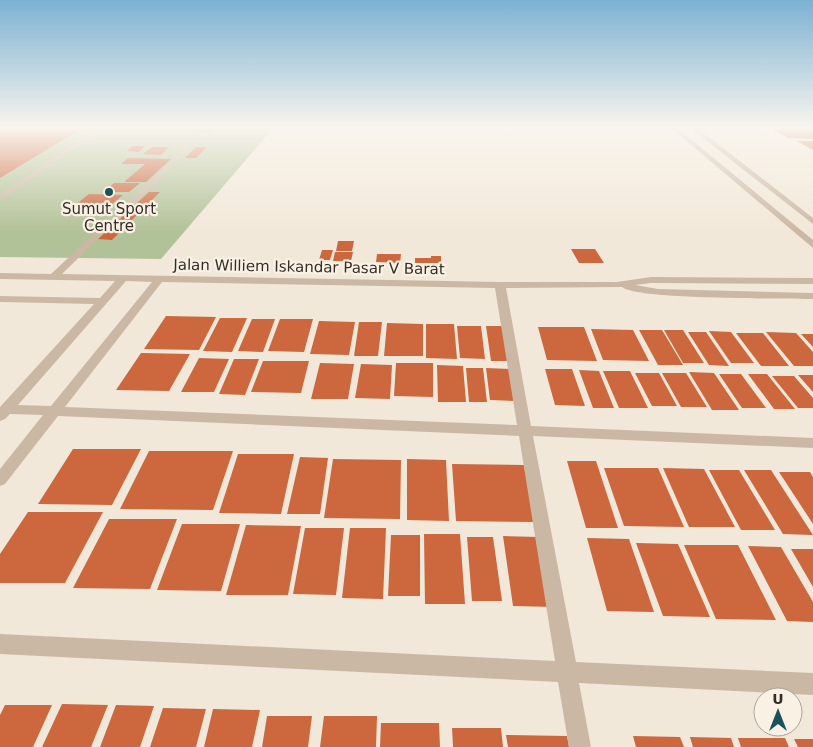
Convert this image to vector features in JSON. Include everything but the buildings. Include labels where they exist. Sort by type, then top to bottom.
[{"type":"street","points":[[0,198],[52,162]]},
{"type":"street","points":[[53,277],[173,162]]},
{"type":"street","points":[[714,162],[813,245]]},
{"type":"street","points":[[737,162],[813,222]]},
{"type":"street","points":[[717,164],[740,164]]},
{"type":"street","name":"Jalan Williem Iskandar Pasar V Barat","points":[[0,276],[500,285],[617,285],[651,280],[813,281]]},
{"type":"street","points":[[3,412],[123,278]]},
{"type":"street","points":[[0,480],[159,279]]},
{"type":"street","points":[[500,285],[580,747]]},
{"type":"street","name":"Jalan Williem Iskandar Pasar V Barat","points":[[617,285],[658,292],[813,296]]},
{"type":"street","points":[[0,299],[103,301]]},
{"type":"street","points":[[3,412],[54,412],[813,443]]},
{"type":"street","points":[[0,644],[813,684]]},
{"type":"green space","name":"Sumut Sport Centre","points":[[0,162],[244,162],[161,259],[0,257]]},
{"type":"place","name":"Sumut Sport Centre","points":[[109,192]]}]
